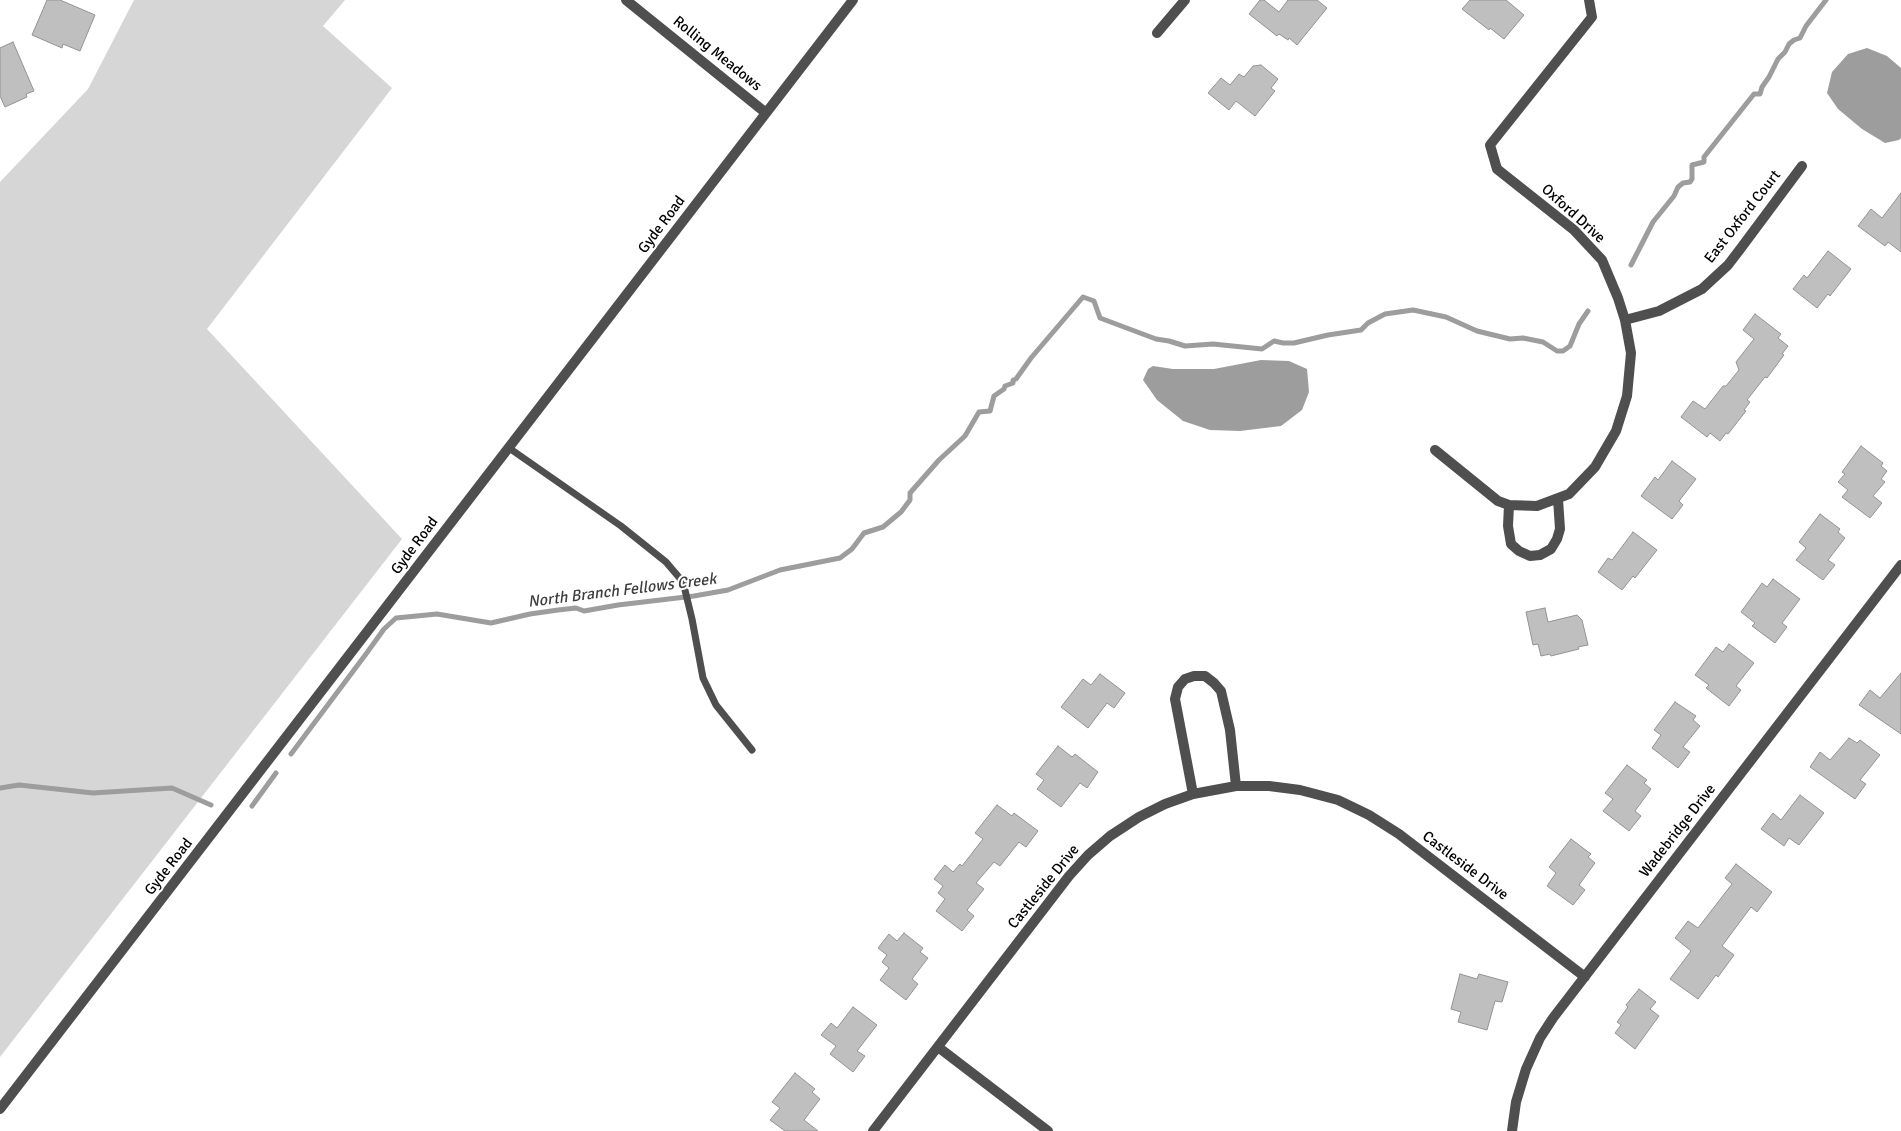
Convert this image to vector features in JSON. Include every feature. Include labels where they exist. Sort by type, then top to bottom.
[{"type":"street","name":"Rolling Meadows","points":[[626,0],[766,113]]},
{"type":"street","name":"Gyde Road","points":[[0,1109],[853,0]]},
{"type":"street","points":[[1157,33],[1185,0]]},
{"type":"street","name":"Oxford Drive","points":[[1435,450],[1498,501],[1509,505],[1537,506],[1569,494],[1595,467],[1616,430],[1627,396],[1631,352],[1625,320],[1602,260],[1574,230],[1497,169],[1490,145],[1592,17],[1589,0]]},
{"type":"street","name":"East Oxford Court","points":[[1625,320],[1659,311],[1702,289],[1728,265],[1802,166]]},
{"type":"street","points":[[1509,505],[1508,526],[1511,544],[1519,552],[1530,556],[1540,555],[1551,549],[1557,539],[1560,529],[1558,499]]},
{"type":"street","name":"Wadebridge Drive","points":[[1512,1131],[1516,1102],[1526,1069],[1540,1038],[1553,1018],[1901,565]]},
{"type":"street","points":[[1193,794],[1175,698],[1178,688],[1185,679],[1194,676],[1204,676],[1221,691],[1230,730],[1236,786]]},
{"type":"street","name":"Castleside Drive","points":[[873,1131],[1069,876],[1088,855],[1110,836],[1139,817],[1164,804],[1193,794],[1236,786],[1269,786],[1300,790],[1338,800],[1370,815],[1399,834],[1585,976]]},
{"type":"street","points":[[938,1046],[1048,1131]]},
{"type":"lane","points":[[509,448],[621,526],[666,562],[683,582],[703,678],[716,704],[752,750]]},
{"type":"shaded area","points":[[134,0],[345,0],[323,26],[392,88],[207,329],[402,539],[0,1057],[0,182],[88,89]]},
{"type":"shaded area","points":[[1867,48],[1887,56],[1901,68],[1901,138],[1899,140],[1885,143],[1862,129],[1838,109],[1827,93],[1832,72],[1848,54]]},
{"type":"shaded area","points":[[1261,360],[1289,361],[1307,369],[1309,392],[1302,410],[1281,426],[1240,431],[1210,430],[1183,421],[1157,400],[1143,380],[1148,369],[1153,366],[1173,369],[1214,369]]},
{"type":"building","points":[[47,0],[60,0],[95,15],[80,51],[63,44],[62,48],[32,35]]},
{"type":"building","points":[[1260,0],[1264,0],[1279,12],[1288,0],[1317,0],[1327,8],[1297,45],[1289,38],[1288,40],[1279,34],[1277,36],[1249,14]]},
{"type":"building","points":[[1470,0],[1506,0],[1524,15],[1504,39],[1462,9]]},
{"type":"building","points":[[13,42],[34,91],[26,94],[27,97],[5,107],[0,96],[0,48]]},
{"type":"building","points":[[1261,65],[1278,79],[1271,88],[1275,91],[1255,116],[1236,101],[1229,110],[1208,93],[1221,78],[1230,85],[1239,74],[1244,77],[1253,66]]},
{"type":"building","points":[[1901,193],[1901,252],[1888,242],[1885,246],[1858,226],[1871,209],[1882,218]]},
{"type":"building","points":[[1828,251],[1851,269],[1830,296],[1828,294],[1817,308],[1793,289],[1804,275],[1807,278]]},
{"type":"building","points":[[1755,314],[1781,334],[1778,338],[1788,346],[1782,354],[1784,355],[1767,378],[1765,377],[1747,400],[1750,402],[1744,410],[1746,411],[1728,434],[1726,433],[1720,441],[1710,433],[1707,437],[1681,417],[1693,401],[1705,409],[1723,386],[1726,386],[1739,370],[1736,362],[1754,339],[1743,330]]},
{"type":"building","points":[[1861,446],[1883,463],[1881,466],[1887,471],[1881,479],[1885,482],[1873,496],[1882,503],[1870,518],[1842,497],[1848,490],[1838,482],[1845,474],[1842,472]]},
{"type":"building","points":[[1672,461],[1696,479],[1679,501],[1683,505],[1672,519],[1641,496],[1655,477],[1658,480]]},
{"type":"building","points":[[1820,514],[1840,529],[1838,532],[1845,538],[1828,560],[1835,565],[1823,580],[1796,560],[1806,548],[1799,542]]},
{"type":"building","points":[[1633,532],[1657,550],[1635,578],[1633,576],[1622,590],[1598,572],[1608,558],[1612,560]]},
{"type":"building","points":[[1773,579],[1800,599],[1782,623],[1787,627],[1775,643],[1752,626],[1755,623],[1741,612],[1762,583],[1767,587]]},
{"type":"building","points":[[1545,608],[1548,622],[1577,615],[1582,620],[1588,645],[1551,656],[1550,654],[1541,656],[1538,644],[1533,645],[1526,612]]},
{"type":"building","points":[[1729,644],[1754,663],[1736,686],[1741,690],[1729,706],[1706,688],[1709,685],[1695,675],[1716,647],[1723,652]]},
{"type":"building","points":[[1901,673],[1901,734],[1859,705],[1870,690],[1880,698]]},
{"type":"building","points":[[1100,674],[1125,693],[1114,708],[1107,703],[1088,728],[1061,707],[1083,679],[1091,685]]},
{"type":"building","points":[[1675,702],[1696,716],[1693,720],[1700,726],[1683,747],[1690,752],[1678,768],[1652,748],[1661,735],[1654,730]]},
{"type":"building","points":[[1849,738],[1857,743],[1860,740],[1880,755],[1860,780],[1866,784],[1855,799],[1810,767],[1820,752],[1830,760]]},
{"type":"building","points":[[1058,746],[1072,757],[1075,754],[1098,772],[1087,788],[1080,783],[1061,807],[1037,789],[1044,780],[1036,774]]},
{"type":"building","points":[[1627,765],[1647,780],[1644,783],[1651,789],[1635,811],[1641,816],[1629,831],[1603,811],[1613,799],[1605,793]]},
{"type":"building","points":[[1800,795],[1824,813],[1799,845],[1789,838],[1784,846],[1761,829],[1773,813],[1781,820]]},
{"type":"building","points":[[997,805],[1012,816],[1014,813],[1038,831],[1026,847],[1019,842],[1000,866],[994,862],[976,883],[984,889],[967,910],[974,916],[962,931],[936,911],[945,899],[938,893],[943,886],[934,879],[945,865],[953,872],[960,864],[962,866],[983,839],[975,833]]},
{"type":"building","points":[[1571,839],[1591,854],[1588,857],[1595,863],[1579,885],[1585,890],[1573,905],[1547,886],[1556,873],[1549,867]]},
{"type":"building","points":[[1736,864],[1772,892],[1757,912],[1751,907],[1722,946],[1734,955],[1718,977],[1716,975],[1698,999],[1670,979],[1691,951],[1675,938],[1688,921],[1698,928],[1732,884],[1725,878]]},
{"type":"building","points":[[904,933],[923,948],[920,952],[928,958],[912,979],[918,984],[906,1000],[880,980],[889,968],[882,962],[887,955],[878,948],[889,934],[897,941]]},
{"type":"building","points":[[1460,974],[1477,979],[1479,974],[1508,982],[1502,1002],[1495,1001],[1487,1030],[1458,1022],[1461,1012],[1451,1009]]},
{"type":"building","points":[[1639,989],[1656,1002],[1650,1009],[1659,1016],[1635,1049],[1615,1033],[1621,1025],[1617,1022],[1628,1007],[1626,1005]]},
{"type":"building","points":[[853,1007],[877,1025],[857,1051],[865,1056],[853,1072],[830,1054],[836,1046],[821,1035],[831,1023],[837,1028]]},
{"type":"building","points":[[795,1073],[815,1089],[812,1092],[820,1099],[804,1120],[818,1131],[785,1131],[770,1120],[780,1108],[772,1102]]},
{"type":"waterway","name":"North Branch Fellows Creek","points":[[1631,265],[1653,222],[1674,196],[1678,187],[1683,183],[1690,182],[1692,179],[1692,165],[1704,162],[1704,157],[1754,94],[1760,94],[1778,59],[1785,52],[1789,44],[1800,38],[1806,26],[1826,0]]},
{"type":"waterway","name":"North Branch Fellows Creek","points":[[291,754],[384,629],[396,618],[437,614],[491,623],[558,610],[576,608],[584,611],[728,590],[780,570],[840,558],[852,549],[864,533],[883,527],[901,512],[910,500],[910,493],[939,460],[965,436],[979,412],[990,411],[994,396],[1004,389],[1005,386],[1013,383],[1013,380],[1016,379],[1031,358],[1083,297],[1094,301],[1100,318],[1156,339],[1185,346],[1213,344],[1262,349],[1274,341],[1294,343],[1361,330],[1368,323],[1385,314],[1413,310],[1446,317],[1477,331],[1510,339],[1523,338],[1543,342],[1557,351],[1563,351],[1570,346],[1579,324],[1588,311]]},
{"type":"waterway","name":"North Branch Fellows Creek","points":[[252,806],[276,773]]},
{"type":"waterway","name":"North Branch Fellows Creek","points":[[0,788],[19,785],[93,793],[172,788],[211,805]]}]
